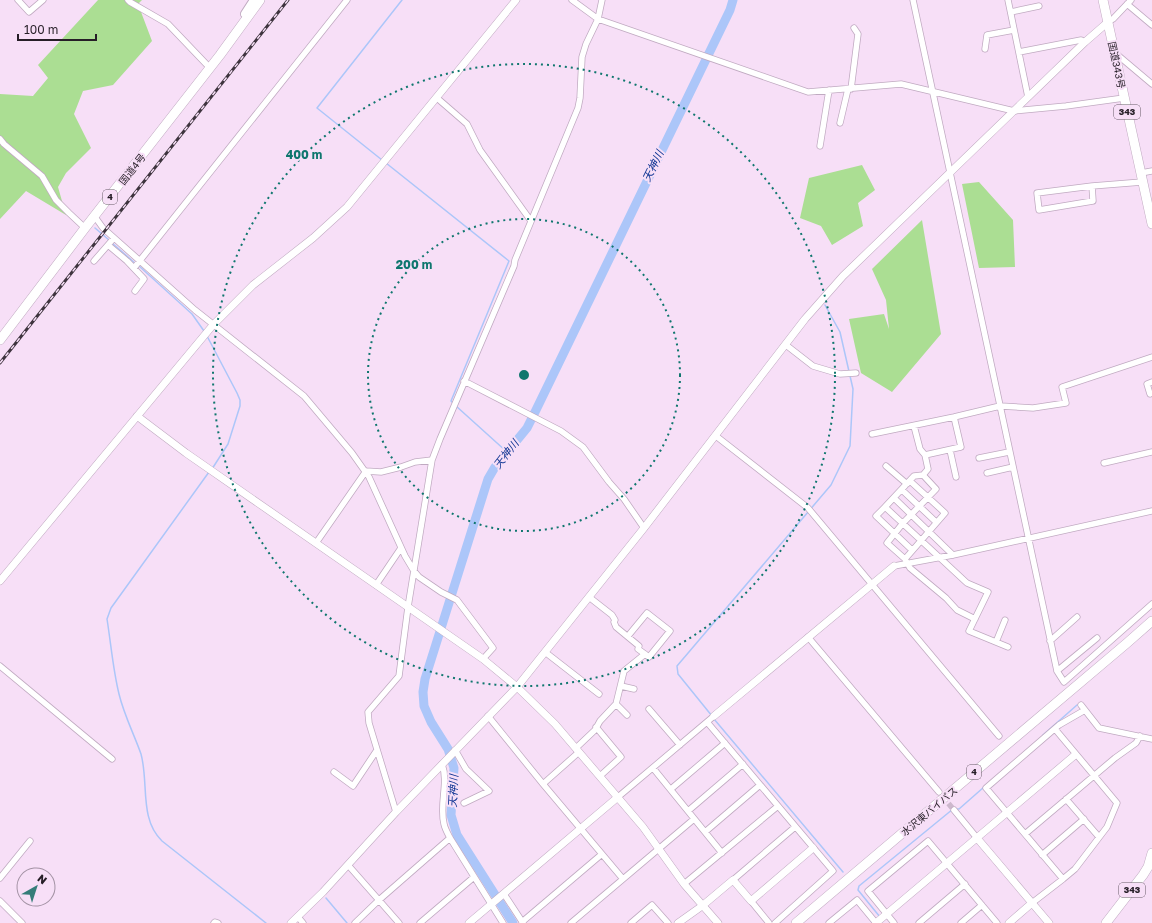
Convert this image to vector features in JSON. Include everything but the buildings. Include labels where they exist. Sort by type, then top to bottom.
[{"type":"highway","name":"4","points":[[220,55],[260,0]]},
{"type":"highway","name":"国道343号","points":[[1103,0],[1142,177],[1149,198],[1152,224]]},
{"type":"highway","name":"国道4号","points":[[0,340],[220,55]]},
{"type":"highway","name":"水沢東バイパス","points":[[796,923],[1152,620]]},
{"type":"highway","name":"343","points":[[1106,923],[1150,870],[1152,853]]},
{"type":"main road","points":[[220,55],[254,0]]},
{"type":"street","points":[[18,0],[29,12],[43,0]]},
{"type":"street","points":[[128,0],[168,24],[210,68]]},
{"type":"street","points":[[138,264],[347,0]]},
{"type":"street","points":[[0,581],[213,325],[253,286],[313,238],[348,207],[516,0]]},
{"type":"street","points":[[572,0],[598,19],[808,92],[900,84],[1014,111],[1124,98]]},
{"type":"street","points":[[396,812],[369,723],[368,712],[399,676],[408,607],[432,460],[464,381],[514,266],[531,220],[578,108],[580,98],[582,57],[586,44],[598,19],[602,0]]},
{"type":"street","points":[[913,0],[1050,641],[1057,671],[1064,682],[1152,604]]},
{"type":"street","points":[[1008,0],[1028,97]]},
{"type":"street","points":[[291,923],[300,920],[396,812],[517,687],[644,528],[816,307],[843,276],[1085,42],[1113,19],[1129,2],[1152,25]]},
{"type":"street","points":[[1011,12],[1039,6]]},
{"type":"street","points":[[840,123],[849,89],[858,34],[854,28]]},
{"type":"street","points":[[985,49],[987,35],[1014,30]]},
{"type":"street","points":[[1019,52],[1081,40],[1085,42]]},
{"type":"street","points":[[1114,52],[1152,84]]},
{"type":"street","points":[[820,146],[829,90]]},
{"type":"street","points":[[436,98],[467,124],[480,150],[531,220]]},
{"type":"street","points":[[0,139],[42,176],[56,200],[86,228]]},
{"type":"street","points":[[1092,186],[1093,201],[1039,210],[1037,193],[1092,186],[1142,177],[1152,171]]},
{"type":"street","points":[[95,217],[111,242],[213,325],[304,396],[366,471],[380,497],[401,548],[414,571],[419,577],[440,592],[456,600],[493,648],[483,659]]},
{"type":"street","points":[[111,242],[138,264],[144,279],[134,291]]},
{"type":"street","points":[[94,261],[111,242]]},
{"type":"street","points":[[786,345],[813,366],[840,374],[856,373]]},
{"type":"street","points":[[872,434],[1000,406],[1033,408],[1066,403],[1062,386],[1152,357]]},
{"type":"street","points":[[464,381],[561,431],[583,447],[609,482],[624,499],[644,528]]},
{"type":"street","points":[[1150,394],[1147,384],[1152,382]]},
{"type":"street","points":[[137,416],[186,453],[483,659],[517,687],[555,724],[578,750],[618,797],[659,849],[684,884],[718,923]]},
{"type":"street","points":[[925,455],[961,447],[954,417]]},
{"type":"street","points":[[912,550],[876,516],[914,476],[922,475],[928,469],[925,455],[920,449],[914,426]]},
{"type":"street","points":[[716,436],[810,511],[999,736]]},
{"type":"street","points":[[950,450],[956,477]]},
{"type":"street","points":[[979,458],[1009,452]]},
{"type":"street","points":[[1104,463],[1152,452]]},
{"type":"street","points":[[366,471],[382,472],[416,462],[432,460]]},
{"type":"street","points":[[886,466],[945,513],[912,550],[906,561]]},
{"type":"street","points":[[987,473],[1013,467]]},
{"type":"street","points":[[316,543],[366,471]]},
{"type":"street","points":[[922,475],[936,489],[911,514],[887,543],[906,561],[910,568],[946,598],[957,610],[975,619]]},
{"type":"street","points":[[902,490],[936,522]]},
{"type":"street","points":[[894,498],[953,555]]},
{"type":"street","points":[[885,507],[968,583],[988,592],[969,631],[1008,647]]},
{"type":"street","points":[[469,923],[894,566],[906,561],[939,558],[1152,511]]},
{"type":"street","points":[[376,585],[401,548]]},
{"type":"street","points":[[589,597],[612,615],[615,620],[614,622],[616,627],[639,646],[638,649],[649,657],[670,631],[647,613],[628,636]]},
{"type":"street","points":[[1050,641],[1077,617]]},
{"type":"street","points":[[996,642],[1005,620]]},
{"type":"street","points":[[808,637],[939,792]]},
{"type":"street","points":[[1057,671],[1097,638]]},
{"type":"street","points":[[545,652],[599,694]]},
{"type":"street","points":[[543,784],[578,750],[600,721],[616,704],[624,671],[645,654]]},
{"type":"street","points":[[0,666],[112,759]]},
{"type":"street","points":[[621,686],[634,689]]},
{"type":"street","points":[[616,704],[627,715]]},
{"type":"street","points":[[1081,705],[1098,728],[1152,738]]},
{"type":"street","points":[[649,709],[680,745]]},
{"type":"street","points":[[1063,879],[986,788],[1059,725],[1085,710]]},
{"type":"street","points":[[488,716],[623,879]]},
{"type":"street","points":[[711,719],[725,743],[833,871],[775,923]]},
{"type":"street","points":[[596,727],[621,757],[600,776]]},
{"type":"street","points":[[1009,923],[1075,869],[1107,827],[1117,803],[1055,730]]},
{"type":"street","points":[[1025,834],[1093,776],[1136,743],[1140,736]]},
{"type":"street","points":[[671,789],[725,743]]},
{"type":"street","points":[[334,772],[353,786],[377,750]]},
{"type":"street","points":[[455,750],[466,769],[489,791],[464,803]]},
{"type":"street","points":[[829,923],[857,900],[876,923],[1075,755]]},
{"type":"street","points":[[442,764],[445,772],[443,806],[444,823],[450,838],[503,923]]},
{"type":"street","points":[[688,811],[743,764]]},
{"type":"street","points":[[653,768],[722,853]]},
{"type":"street","points":[[705,832],[760,785]]},
{"type":"street","points":[[1066,799],[1099,838]]},
{"type":"street","points":[[684,884],[778,806]]},
{"type":"street","points":[[954,810],[1049,923]]},
{"type":"street","points":[[571,923],[694,819]]},
{"type":"street","points":[[1042,855],[1084,819]]},
{"type":"street","points":[[678,923],[702,906],[795,827]]},
{"type":"street","points":[[355,923],[450,838]]},
{"type":"street","points":[[0,878],[30,841]]},
{"type":"street","points":[[894,923],[868,891],[928,841],[997,923]]},
{"type":"street","points":[[751,901],[813,848]]},
{"type":"street","points":[[504,894],[523,922],[602,854]]},
{"type":"street","points":[[348,865],[399,923]]},
{"type":"street","points":[[420,923],[474,877]]},
{"type":"street","points":[[733,880],[769,923]]},
{"type":"street","points":[[919,923],[965,884]]},
{"type":"street","points":[[0,901],[22,923]]},
{"type":"street","points":[[631,923],[652,905],[668,923]]},
{"type":"street","points":[[961,923],[982,905]]},
{"type":"street","points":[[214,923],[218,923]]},
{"type":"green space","points":[[98,0],[142,0],[138,4],[152,41],[113,85],[83,91],[74,114],[91,148],[66,173],[58,187],[66,215],[26,191],[0,219],[0,94],[33,96],[48,78],[38,65]]},
{"type":"green space","points":[[862,165],[875,190],[858,203],[863,226],[832,245],[821,226],[800,218],[809,178]]},
{"type":"green space","points":[[979,182],[1013,220],[1015,267],[979,268],[962,184]]},
{"type":"green space","points":[[922,220],[941,334],[892,392],[861,373],[849,319],[884,314],[889,329],[886,300],[872,269]]},
{"type":"waterway","points":[[382,160],[317,108],[402,0]]},
{"type":"waterway","name":"天神川","points":[[513,923],[457,835],[451,815],[454,768],[448,749],[431,722],[424,706],[423,692],[425,679],[488,479],[495,467],[527,428],[730,10],[733,0]]},
{"type":"waterway","points":[[386,163],[509,261],[451,401],[454,404]]},
{"type":"waterway","points":[[95,228],[109,240]]},
{"type":"waterway","points":[[112,243],[136,264]]},
{"type":"waterway","points":[[139,266],[192,314],[204,331]]},
{"type":"waterway","points":[[712,716],[678,674],[677,666],[831,485],[850,446],[853,389],[840,332],[825,305]]},
{"type":"waterway","points":[[207,336],[240,400],[240,406],[228,444],[212,469]]},
{"type":"waterway","points":[[456,406],[507,452]]},
{"type":"waterway","points":[[209,472],[111,608],[107,619],[117,685],[121,702],[141,754],[147,811],[155,832],[162,841],[266,923]]},
{"type":"waterway","points":[[1043,735],[1077,705]]},
{"type":"waterway","points":[[714,719],[843,872]]},
{"type":"waterway","points":[[956,809],[959,809],[984,787]]},
{"type":"waterway","points":[[880,917],[858,890],[859,886],[953,809]]},
{"type":"waterway","points":[[326,898],[347,923]]},
{"type":"tunnel","points":[[943,797],[954,810]]},
{"type":"railway","points":[[0,363],[288,0]]}]
